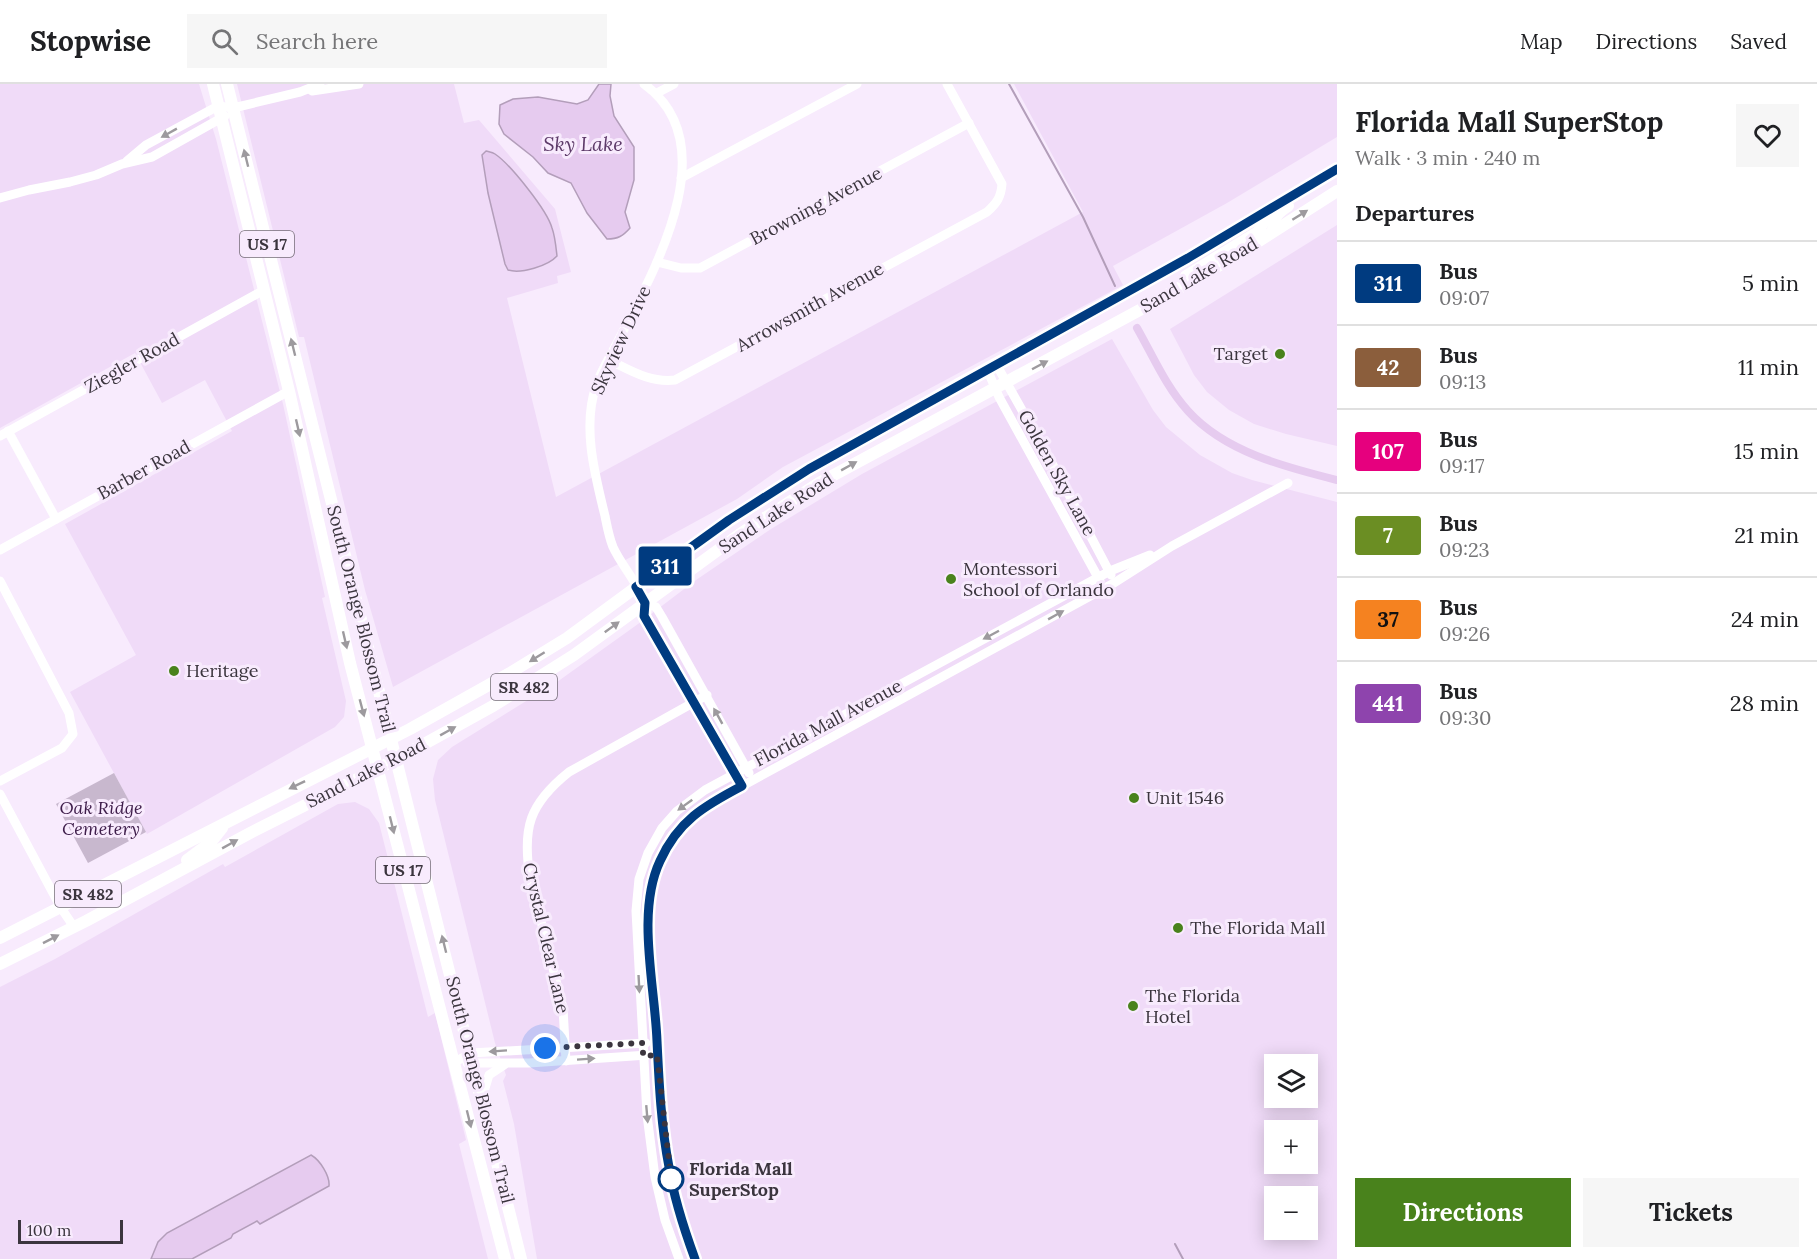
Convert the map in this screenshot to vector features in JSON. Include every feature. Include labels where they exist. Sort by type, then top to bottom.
[{"type":"main road","name":"South Orange Blossom Trail","points":[[213,84],[289,391],[341,625],[505,1259]]},
{"type":"main road","name":"South Orange Blossom Trail","points":[[227,84],[521,1259]]},
{"type":"main road","name":"Sand Lake Road","points":[[0,938],[392,739],[536,658],[773,491],[836,453],[1140,285],[1337,169]]},
{"type":"main road","points":[[1274,231],[1273,221],[1277,213],[1337,174]]},
{"type":"main road","name":"Sand Lake Road","points":[[0,964],[397,759],[493,706],[539,678],[781,507],[849,465],[1166,296],[1337,191]]},
{"type":"main road","points":[[1166,296],[1179,280],[1258,232],[1264,221],[1264,212]]},
{"type":"main road","points":[[284,371],[291,379],[303,386]]},
{"type":"main road","points":[[289,391],[295,391],[302,396],[307,404]]},
{"type":"main road","points":[[773,491],[781,507]]},
{"type":"main road","points":[[144,890],[211,842],[224,824]]},
{"type":"street","points":[[300,92],[320,84]]},
{"type":"street","points":[[122,164],[146,145],[218,106],[233,108],[300,92],[359,84]]},
{"type":"street","name":"Skyview Drive","points":[[644,84],[657,93],[668,109],[681,141],[681,178],[676,209],[657,262],[596,385],[590,413],[591,448],[612,545],[645,603]]},
{"type":"street","points":[[657,93],[674,84]]},
{"type":"street","points":[[681,178],[857,84]]},
{"type":"street","points":[[947,84],[969,123]]},
{"type":"street","points":[[0,198],[87,178],[122,164],[152,157],[221,119],[233,108]]},
{"type":"street","name":"Arrowsmith Avenue","points":[[609,360],[649,379],[675,380],[987,212],[997,203],[1002,184],[969,123]]},
{"type":"street","name":"Browning Avenue","points":[[657,262],[681,268],[700,268],[969,123]]},
{"type":"street","name":"Ziegler Road","points":[[4,433],[264,290]]},
{"type":"street","name":"Golden Sky Lane","points":[[991,367],[1007,382],[1110,571],[1114,583]]},
{"type":"street","name":"Golden Sky Lane","points":[[991,367],[995,389],[1103,589]]},
{"type":"street","name":"Barber Road","points":[[0,550],[289,391]]},
{"type":"street","points":[[4,433],[56,519]]},
{"type":"street","name":"Florida Mall Avenue","points":[[695,1259],[682,1222],[669,1168],[657,1055],[649,913],[652,887],[659,862],[672,837],[686,821],[703,808],[1114,583],[1172,546],[1288,483]]},
{"type":"street","name":"Florida Mall Avenue","points":[[678,1259],[665,1220],[655,1177],[647,1115],[636,910],[639,879],[648,853],[662,828],[676,811],[705,790],[1098,577],[1172,546]]},
{"type":"street","points":[[0,581],[69,713],[73,734],[62,748],[0,781]]},
{"type":"street","points":[[742,786],[644,616],[645,603],[656,607],[753,780]]},
{"type":"street","points":[[1017,621],[1023,633]]},
{"type":"street","name":"Crystal Clear Lane","points":[[566,1061],[563,1008],[530,878],[527,856],[527,836],[533,813],[540,799],[569,772],[706,695]]},
{"type":"street","points":[[0,794],[74,927]]},
{"type":"street","points":[[455,1062],[566,1047],[657,1042]]},
{"type":"street","points":[[472,1058],[507,1064],[657,1055]]},
{"type":"street","points":[[482,1098],[489,1075],[497,1068],[507,1064]]},
{"type":"shaded area","points":[[0,84],[199,84],[216,139],[283,404],[325,597],[322,598],[346,701],[344,717],[335,727],[147,834],[70,692],[136,655],[65,524],[232,431],[205,380],[162,403],[135,353],[0,428]]},
{"type":"shaded area","points":[[237,84],[454,84],[464,123],[479,120],[555,209],[571,272],[557,276],[558,283],[507,298],[556,497],[1083,212],[1014,84],[1337,84],[1337,137],[1227,203],[1113,266],[1123,285],[783,467],[737,499],[393,687],[365,590],[304,337],[299,337]]},
{"type":"shaded area","points":[[1337,225],[1337,446],[1254,424],[1229,410],[1207,392],[1194,375],[1170,329]]},
{"type":"shaded area","name":"The Florida Mall","points":[[1112,339],[1153,410],[1166,427],[1200,455],[1232,473],[1252,480],[1337,502],[1337,1259],[537,1259],[514,1124],[503,1081],[506,1075],[495,1043],[435,800],[433,779],[438,760],[452,747],[557,682],[696,580],[771,529],[862,474]]},
{"type":"shaded area","points":[[355,802],[369,809],[379,823],[428,1017],[435,1013],[466,1140],[459,1144],[488,1259],[0,1259],[0,987],[55,959],[223,864],[225,867],[338,804]]},
{"type":"green space","name":"Oak Ridge Cemetery","points":[[114,773],[146,832],[88,863],[56,804]]},
{"type":"water","name":"Sky Lake","points":[[599,84],[611,84],[610,96],[614,116],[634,147],[634,180],[625,212],[630,228],[620,236],[611,239],[607,239],[587,213],[571,183],[548,173],[533,157],[504,134],[499,124],[500,105],[513,99],[538,97],[577,104],[588,100]]},
{"type":"water","points":[[486,151],[495,154],[510,167],[536,199],[549,220],[554,234],[557,256],[553,260],[527,270],[508,270],[488,193],[482,155]]},
{"type":"water","points":[[311,1155],[324,1169],[329,1186],[260,1224],[257,1221],[192,1259],[151,1259],[158,1242],[167,1233]]},
{"type":"waterway","points":[[1009,84],[1083,217],[1115,286]]},
{"type":"waterway","points":[[1137,328],[1173,392],[1203,425],[1220,437],[1257,456],[1297,470],[1337,480]]},
{"type":"waterway","points":[[1175,1244],[1183,1259]]},
{"type":"bus line","name":"311","points":[[695,1259],[677,1202],[664,1134],[649,913],[652,887],[659,862],[672,837],[686,821],[703,808],[742,786],[644,616],[645,603],[636,587],[729,520],[809,469],[1188,258],[1337,169]]},
{"type":"place","name":"Target","points":[[1280,354]]},
{"type":"place","name":"Montessori School of Orlando","points":[[951,579]]},
{"type":"place","name":"Heritage","points":[[174,671]]},
{"type":"place","name":"Unit 1546","points":[[1134,798]]},
{"type":"place","name":"The Florida Mall","points":[[1178,928]]},
{"type":"place","name":"The Florida Hotel","points":[[1133,1006]]},
{"type":"place","name":"Florida Mall SuperStop","points":[[671,1179]]},
{"type":"route","points":[[545,1048],[643,1043],[643,1056],[657,1055],[664,1134],[671,1179]]}]
